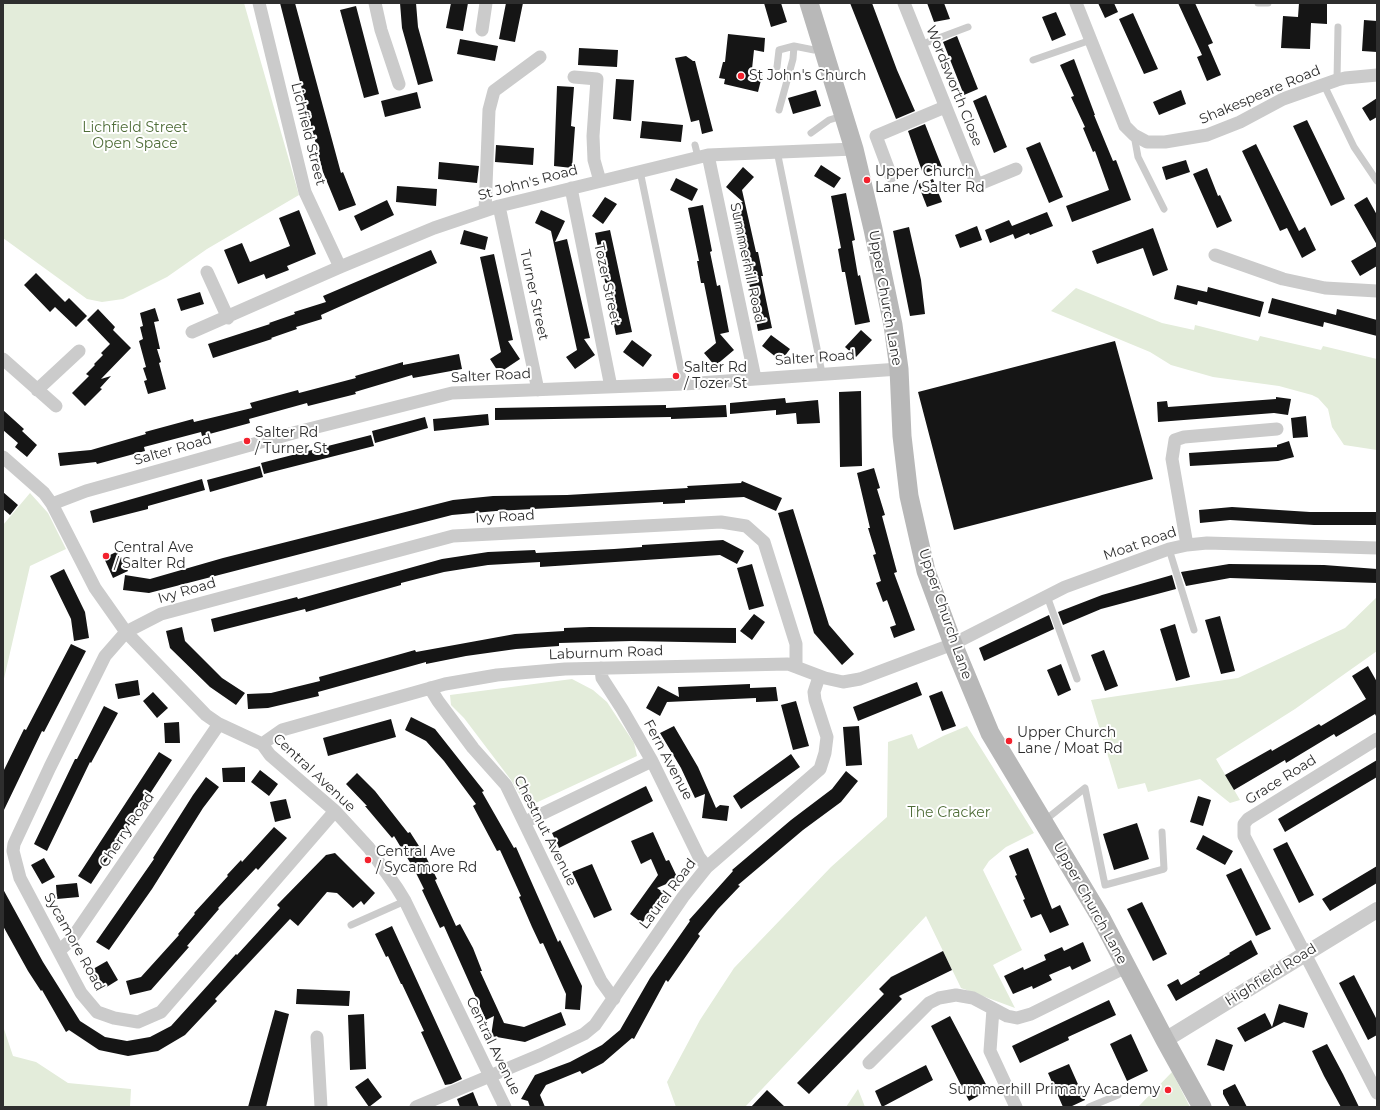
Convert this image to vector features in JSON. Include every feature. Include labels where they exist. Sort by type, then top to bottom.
[{"type":"main road","name":"Upper Church Lane","points":[[809,3],[854,149],[893,325],[899,369],[902,436],[909,496],[926,570],[953,644],[990,733],[1102,918],[1126,967],[1202,1107]]},
{"type":"street","name":"Lichfield Street","points":[[259,3],[305,192],[340,267]]},
{"type":"street","points":[[375,3],[381,30],[399,84]]},
{"type":"street","points":[[482,30],[486,3]]},
{"type":"street","name":"Wordsworth Close","points":[[904,3],[977,185],[1016,169]]},
{"type":"street","points":[[1076,3],[1117,109],[1125,126],[1134,135]]},
{"type":"street","points":[[485,211],[489,110],[494,91],[540,57]]},
{"type":"street","name":"Shakespeare Road","points":[[1134,135],[1146,142],[1165,142],[1207,136],[1240,122],[1283,100],[1337,80],[1377,75]]},
{"type":"street","points":[[574,77],[597,79],[593,136],[594,160],[600,181]]},
{"type":"street","points":[[891,176],[876,136],[945,107]]},
{"type":"street","name":"St John's Road","points":[[192,332],[228,318],[340,267],[434,228],[499,206],[640,171],[700,152],[854,149]]},
{"type":"street","name":"Summerhill Road","points":[[700,152],[755,378]]},
{"type":"street","name":"Tozer Street","points":[[571,188],[612,386]]},
{"type":"street","name":"Turner Street","points":[[499,206],[538,390]]},
{"type":"street","points":[[1215,254],[1283,279],[1325,288],[1377,291]]},
{"type":"street","points":[[207,272],[228,318]]},
{"type":"street","points":[[37,390],[79,351]]},
{"type":"street","points":[[3,359],[56,406]]},
{"type":"street","name":"Salter Road","points":[[52,504],[86,491],[298,432],[452,393],[684,384],[822,373],[899,369]]},
{"type":"street","points":[[1187,545],[1172,459],[1175,440],[1184,437],[1277,429]]},
{"type":"street","name":"Central Avenue","points":[[3,457],[44,493],[52,504],[95,588],[126,632],[206,715],[219,724],[262,744],[270,755],[335,811],[368,848],[405,901],[505,1107]]},
{"type":"street","name":"Ivy Road","points":[[126,632],[161,614],[453,536],[721,522],[746,526],[764,542],[796,644],[796,667]]},
{"type":"street","name":"Moat Road","points":[[953,644],[1065,587],[1169,549],[1207,543],[1377,548]]},
{"type":"street","name":"Sycamore Road","points":[[126,632],[105,656],[50,767],[14,844],[13,851],[20,878],[80,993],[97,1012],[114,1018],[138,1022],[161,1012],[335,811]]},
{"type":"street","name":"Laburnum Road","points":[[262,744],[282,730],[430,688],[497,676],[565,669],[788,664],[820,677],[844,682],[860,679],[953,644]]},
{"type":"street","name":"Fern Avenue","points":[[600,668],[602,678],[652,761],[699,856],[707,867]]},
{"type":"street","name":"Laurel Road","points":[[416,1107],[584,1034],[595,1025],[683,896],[707,867],[820,769],[825,753],[827,737],[814,700],[814,692],[820,677]]},
{"type":"street","name":"Chestnut Avenue","points":[[430,688],[473,748],[506,785],[601,981],[614,999]]},
{"type":"street","name":"Cherry Road","points":[[59,951],[71,940],[219,724]]},
{"type":"street","name":"Grace Road","points":[[1306,953],[1244,836],[1244,824],[1248,819],[1377,739]]},
{"type":"street","points":[[525,822],[652,761]]},
{"type":"street","name":"Highfield Road","points":[[1165,1040],[1377,910]]},
{"type":"street","points":[[1306,953],[1376,1087]]},
{"type":"street","points":[[869,1064],[929,1003],[939,998],[956,995],[973,998],[993,1009],[1017,1018],[1031,1014],[1126,967]]},
{"type":"street","points":[[993,1009],[990,1051],[1016,1107]]},
{"type":"street","points":[[317,1037],[321,1107]]},
{"type":"lane","points":[[1258,3],[1268,3]]},
{"type":"lane","points":[[920,45],[968,27]]},
{"type":"lane","points":[[1337,80],[1338,27]]},
{"type":"lane","points":[[1033,60],[1091,40]]},
{"type":"lane","points":[[777,67],[779,50],[794,46],[814,50],[823,47]]},
{"type":"lane","points":[[780,110],[794,59],[794,46]]},
{"type":"lane","points":[[1324,85],[1354,147],[1377,181]]},
{"type":"lane","points":[[811,133],[829,120],[844,115]]},
{"type":"lane","points":[[1134,135],[1138,157],[1164,209]]},
{"type":"lane","points":[[777,151],[822,373]]},
{"type":"lane","points":[[640,171],[684,384]]},
{"type":"lane","points":[[1169,549],[1194,630]]},
{"type":"lane","points":[[1048,596],[1077,679]]},
{"type":"lane","points":[[1044,822],[1085,788],[1105,886],[1164,869],[1162,832]]},
{"type":"lane","points":[[351,925],[405,901]]},
{"type":"lane","points":[[1089,1107],[1118,1095]]},
{"type":"green space","name":"Lichfield Street Open Space","points":[[3,3],[244,3],[299,195],[207,249],[167,277],[123,299],[102,302],[87,299],[3,238]]},
{"type":"green space","points":[[1076,288],[1162,323],[1194,330],[1195,325],[1258,341],[1260,336],[1321,350],[1323,346],[1377,359],[1377,450],[1344,445],[1332,427],[1328,409],[1318,398],[1312,395],[1279,386],[1213,377],[1171,365],[1150,352],[1051,311]]},
{"type":"green space","points":[[30,493],[48,513],[66,549],[30,566],[3,683],[3,525]]},
{"type":"green space","points":[[1377,597],[1377,651],[1295,709],[1216,759],[1240,800],[1230,803],[1200,779],[1148,792],[1145,783],[1118,789],[1091,700],[1238,678],[1345,628]]},
{"type":"green space","points":[[572,679],[593,690],[607,702],[634,743],[637,756],[527,807],[511,780],[464,718],[451,705],[450,695]]},
{"type":"green space","name":"The Cracker","points":[[967,726],[1034,833],[1006,847],[989,861],[983,870],[1022,950],[993,965],[1015,1008],[961,988],[926,916],[745,1107],[676,1107],[667,1082],[700,1020],[734,968],[831,867],[887,817],[888,742],[912,734],[918,749]]},
{"type":"green space","points":[[3,1026],[13,1056],[36,1062],[68,1083],[131,1089],[130,1107],[3,1107]]},
{"type":"green space","name":"Summerhill Primary Academy","points":[[1172,1072],[1190,1107],[1138,1107]]},
{"type":"green space","points":[[858,1089],[865,1107],[846,1107]]},
{"type":"building","points":[[280,3],[295,3],[341,173],[343,172],[356,205],[339,211],[323,172]]},
{"type":"building","points":[[400,3],[416,3],[418,27],[433,81],[418,85],[402,28]]},
{"type":"building","points":[[451,3],[468,3],[463,31],[446,28]]},
{"type":"building","points":[[506,3],[523,3],[515,42],[499,39]]},
{"type":"building","points":[[764,3],[781,3],[787,22],[771,27]]},
{"type":"building","points":[[850,3],[872,3],[897,70],[915,111],[896,119]]},
{"type":"building","points":[[927,3],[944,3],[950,19],[934,22]]},
{"type":"building","points":[[1098,3],[1114,3],[1118,12],[1105,18]]},
{"type":"building","points":[[1178,3],[1195,3],[1213,43],[1208,45],[1221,75],[1207,81],[1197,57],[1202,55]]},
{"type":"building","points":[[1299,3],[1327,3],[1327,24],[1311,23],[1310,49],[1281,48],[1283,16],[1298,17]]},
{"type":"building","points":[[356,6],[379,94],[364,98],[340,10]]},
{"type":"building","points":[[1056,12],[1066,35],[1052,41],[1042,17]]},
{"type":"building","points":[[1133,13],[1158,69],[1144,74],[1119,19]]},
{"type":"building","points":[[1364,20],[1377,21],[1377,52],[1362,51]]},
{"type":"building","points":[[728,34],[765,38],[764,52],[754,50],[752,69],[763,72],[758,92],[724,84],[725,79],[719,78],[723,62],[725,62]]},
{"type":"building","points":[[957,36],[978,89],[964,95],[943,42]]},
{"type":"building","points":[[460,39],[498,46],[495,61],[457,54]]},
{"type":"building","points":[[579,48],[618,50],[617,67],[578,65]]},
{"type":"building","points":[[686,56],[695,61],[713,131],[702,134],[699,120],[691,122],[675,58]]},
{"type":"building","points":[[1074,59],[1094,115],[1113,161],[1116,160],[1131,200],[1072,222],[1066,206],[1109,190],[1095,151],[1093,152],[1083,128],[1085,127],[1071,97],[1074,96],[1060,65]]},
{"type":"building","points":[[616,79],[634,80],[631,121],[613,119]]},
{"type":"building","points":[[557,86],[574,87],[571,126],[575,127],[572,168],[554,166]]},
{"type":"building","points":[[816,90],[821,106],[793,114],[788,98]]},
{"type":"building","points":[[1181,90],[1186,104],[1159,115],[1153,102]]},
{"type":"building","points":[[417,92],[421,108],[385,117],[381,101]]},
{"type":"building","points":[[986,95],[1007,147],[994,153],[973,101]]},
{"type":"building","points":[[1377,98],[1377,117],[1370,121],[1362,108]]},
{"type":"building","points":[[1307,120],[1345,199],[1331,206],[1293,126]]},
{"type":"building","points":[[642,121],[683,125],[681,142],[640,138]]},
{"type":"building","points":[[925,124],[942,167],[923,174],[908,131]]},
{"type":"building","points":[[1040,142],[1063,197],[1049,203],[1026,148]]},
{"type":"building","points":[[1256,144],[1299,231],[1305,227],[1316,250],[1302,258],[1287,228],[1280,231],[1242,151]]},
{"type":"building","points":[[496,145],[534,148],[533,165],[495,162]]},
{"type":"building","points":[[1186,160],[1190,172],[1166,180],[1162,167]]},
{"type":"building","points":[[439,162],[479,166],[477,183],[438,179]]},
{"type":"building","points":[[821,165],[841,178],[834,188],[814,176]]},
{"type":"building","points":[[743,167],[754,177],[742,190],[756,252],[758,252],[763,276],[761,276],[772,328],[758,331],[743,250],[741,251],[730,204],[743,202],[726,187]]},
{"type":"building","points":[[1207,168],[1218,196],[1220,195],[1232,221],[1217,228],[1193,174]]},
{"type":"building","points":[[676,178],[698,189],[692,201],[670,190]]},
{"type":"building","points":[[933,179],[942,202],[927,207],[918,184]]},
{"type":"building","points":[[397,186],[437,189],[436,206],[396,202]]},
{"type":"building","points":[[846,193],[855,240],[852,241],[858,276],[860,275],[870,322],[855,325],[845,272],[842,272],[838,249],[841,248],[831,196]]},
{"type":"building","points":[[605,197],[617,204],[603,224],[592,216]]},
{"type":"building","points":[[1367,197],[1377,215],[1377,245],[1354,205]]},
{"type":"building","points":[[387,200],[394,215],[361,231],[354,216]]},
{"type":"building","points":[[703,205],[712,251],[710,252],[717,286],[720,285],[729,332],[720,334],[734,350],[715,366],[704,353],[716,343],[704,283],[701,283],[697,261],[699,261],[688,208]]},
{"type":"building","points":[[299,210],[316,254],[287,266],[289,270],[266,279],[264,274],[238,284],[224,250],[242,243],[250,262],[290,246],[279,218]]},
{"type":"building","points":[[541,210],[565,221],[555,242],[567,239],[590,338],[584,339],[595,355],[575,369],[566,357],[577,350],[551,231],[535,223]]},
{"type":"building","points":[[1047,212],[1053,226],[1015,239],[1013,234],[990,243],[985,230],[1009,220],[1012,226]]},
{"type":"building","points":[[977,226],[982,240],[960,248],[955,235]]},
{"type":"building","points":[[909,227],[921,280],[925,314],[910,316],[893,231]]},
{"type":"building","points":[[1153,228],[1168,270],[1153,276],[1143,248],[1097,264],[1092,251]]},
{"type":"building","points":[[464,230],[488,237],[485,250],[460,244]]},
{"type":"building","points":[[610,230],[632,332],[616,335],[595,233]]},
{"type":"building","points":[[1377,246],[1377,266],[1360,276],[1351,261]]},
{"type":"building","points":[[431,250],[437,263],[321,315],[322,319],[296,327],[297,329],[271,338],[272,339],[213,358],[208,344],[270,324],[269,323],[295,314],[294,312],[326,302],[323,296]]},
{"type":"building","points":[[494,254],[513,340],[508,341],[520,359],[499,373],[490,359],[501,352],[480,257]]},
{"type":"building","points":[[36,273],[65,302],[69,298],[87,316],[76,327],[55,307],[50,312],[24,285]]},
{"type":"building","points":[[1177,285],[1207,292],[1208,287],[1264,302],[1260,317],[1198,301],[1197,305],[1174,299]]},
{"type":"building","points":[[200,292],[204,304],[181,311],[177,299]]},
{"type":"building","points":[[1272,298],[1336,315],[1337,309],[1377,320],[1377,336],[1324,322],[1323,327],[1268,313]]},
{"type":"building","points":[[155,308],[159,321],[154,322],[160,349],[157,349],[166,389],[148,394],[144,381],[147,380],[143,368],[146,367],[139,341],[143,339],[140,327],[143,326],[140,313]]},
{"type":"building","points":[[98,309],[115,327],[113,330],[131,348],[101,379],[111,376],[100,388],[102,389],[85,406],[72,393],[89,376],[86,374],[103,355],[101,353],[110,344],[87,320]]},
{"type":"building","points":[[861,330],[872,340],[856,357],[845,347]]},
{"type":"building","points":[[771,335],[790,349],[781,361],[762,346]]},
{"type":"building","points":[[632,340],[652,355],[643,367],[623,352]]},
{"type":"building","points":[[1115,341],[1153,479],[954,530],[918,392]]},
{"type":"building","points":[[459,354],[462,369],[413,378],[412,375],[355,392],[356,394],[308,406],[307,403],[249,419],[250,423],[202,436],[201,432],[144,447],[145,451],[97,464],[96,462],[60,466],[58,453],[91,450],[146,434],[145,432],[193,419],[194,422],[252,408],[250,403],[298,390],[299,393],[356,378],[355,376],[403,362],[403,365]]},
{"type":"building","points":[[861,391],[862,466],[840,467],[839,392]]},
{"type":"building","points":[[1276,397],[1291,399],[1288,415],[1274,413],[1158,422],[1157,402],[1167,401],[1168,407],[1276,399]]},
{"type":"building","points":[[785,398],[786,403],[818,400],[820,423],[797,424],[796,413],[776,415],[776,410],[730,414],[730,403]]},
{"type":"building","points":[[666,405],[666,408],[726,405],[727,417],[671,419],[671,417],[495,420],[495,408]]},
{"type":"building","points":[[3,410],[24,429],[22,431],[37,445],[27,457],[15,447],[18,443],[3,430]]},
{"type":"building","points":[[488,414],[489,425],[434,431],[433,419]]},
{"type":"building","points":[[1306,416],[1308,437],[1293,438],[1291,418]]},
{"type":"building","points":[[425,417],[428,428],[375,443],[372,431]]},
{"type":"building","points":[[371,435],[374,446],[264,474],[261,463]]},
{"type":"building","points":[[1289,441],[1294,457],[1278,461],[1190,466],[1189,453],[1277,447],[1277,445]]},
{"type":"building","points":[[260,466],[263,477],[210,492],[207,480]]},
{"type":"building","points":[[874,468],[880,488],[877,489],[885,515],[882,516],[897,572],[894,573],[915,630],[894,638],[890,627],[896,625],[887,600],[883,602],[876,583],[881,581],[873,555],[876,554],[868,528],[870,528],[857,473]]},
{"type":"building","points":[[202,479],[205,490],[148,506],[148,509],[93,523],[90,511]]},
{"type":"building","points":[[742,481],[782,498],[776,511],[744,497],[685,500],[685,503],[663,504],[663,502],[496,511],[452,515],[149,593],[123,590],[125,575],[150,579],[223,558],[453,500],[493,496],[567,495],[688,488],[687,486],[741,483]]},
{"type":"building","points":[[3,492],[18,505],[10,515],[3,509]]},
{"type":"building","points":[[1232,507],[1310,512],[1377,512],[1377,525],[1314,525],[1230,520],[1200,523],[1199,510]]},
{"type":"building","points":[[793,509],[829,625],[854,654],[842,665],[814,633],[778,513]]},
{"type":"building","points":[[723,540],[744,551],[737,564],[720,555],[540,567],[540,562],[488,565],[444,572],[401,583],[401,585],[306,612],[305,609],[214,632],[211,619],[297,597],[298,599],[442,559],[488,552],[535,550],[536,553],[614,549],[642,547],[642,545]]},
{"type":"building","points":[[118,551],[128,571],[113,578],[104,558]]},
{"type":"building","points":[[752,564],[764,606],[749,610],[737,568]]},
{"type":"building","points":[[1229,564],[1324,565],[1377,569],[1377,583],[1230,578],[1186,586],[1181,572]]},
{"type":"building","points":[[64,569],[85,612],[89,638],[74,641],[71,619],[50,576]]},
{"type":"building","points":[[1172,575],[1176,589],[1101,609],[1063,625],[1058,612],[1102,595]]},
{"type":"building","points":[[754,614],[765,622],[752,640],[740,631]]},
{"type":"building","points":[[1049,615],[1054,629],[984,661],[979,648]]},
{"type":"building","points":[[1220,616],[1235,671],[1221,674],[1205,620]]},
{"type":"building","points":[[1175,624],[1190,677],[1176,681],[1160,629]]},
{"type":"building","points":[[182,627],[185,641],[222,678],[245,693],[236,705],[210,687],[170,648],[166,631]]},
{"type":"building","points":[[564,628],[736,628],[736,643],[632,641],[559,643],[559,646],[516,649],[466,656],[426,664],[426,662],[318,692],[319,696],[268,708],[248,709],[247,694],[271,693],[320,681],[319,677],[415,650],[416,652],[515,634],[564,631]]},
{"type":"building","points":[[71,644],[86,651],[44,732],[42,731],[3,812],[3,772],[24,729],[26,730]]},
{"type":"building","points":[[1104,650],[1118,686],[1105,691],[1091,655]]},
{"type":"building","points":[[1061,664],[1071,690],[1058,696],[1047,670]]},
{"type":"building","points":[[1368,666],[1377,682],[1377,718],[1375,714],[1336,737],[1334,734],[1286,763],[1285,760],[1234,790],[1225,775],[1271,749],[1272,751],[1319,724],[1321,726],[1366,699],[1352,676]]},
{"type":"building","points":[[138,680],[140,695],[118,699],[115,684]]},
{"type":"building","points":[[917,682],[922,695],[858,721],[853,707]]},
{"type":"building","points":[[750,684],[750,688],[776,687],[778,701],[756,702],[756,698],[667,702],[660,716],[646,708],[658,686],[679,697],[678,687]]},
{"type":"building","points":[[942,691],[956,726],[942,731],[929,696]]},
{"type":"building","points":[[153,692],[168,708],[157,718],[143,701]]},
{"type":"building","points":[[796,701],[809,746],[793,750],[781,705]]},
{"type":"building","points":[[104,706],[118,713],[91,763],[90,762],[47,851],[34,844],[75,759],[77,759]]},
{"type":"building","points":[[411,717],[435,729],[484,791],[482,792],[514,848],[516,847],[558,942],[560,940],[582,986],[580,1010],[565,1009],[566,994],[543,943],[540,944],[532,927],[519,897],[521,896],[500,850],[497,851],[473,806],[476,804],[444,761],[426,741],[405,730]]},
{"type":"building","points":[[391,719],[396,737],[328,756],[323,738]]},
{"type":"building","points":[[179,722],[180,743],[165,743],[164,723]]},
{"type":"building","points":[[674,726],[698,767],[716,808],[720,805],[729,806],[727,821],[702,818],[705,794],[695,798],[681,768],[660,733]]},
{"type":"building","points":[[859,726],[862,765],[846,766],[843,727]]},
{"type":"building","points":[[159,752],[172,760],[91,884],[78,876]]},
{"type":"building","points":[[791,754],[800,767],[741,809],[733,796]]},
{"type":"building","points":[[1377,760],[1377,777],[1285,832],[1278,819]]},
{"type":"building","points":[[245,767],[245,782],[223,782],[222,768]]},
{"type":"building","points":[[260,770],[278,784],[269,796],[251,782]]},
{"type":"building","points":[[846,771],[858,781],[841,802],[803,830],[738,885],[740,886],[718,909],[698,934],[700,936],[668,982],[666,980],[634,1039],[632,1038],[603,1063],[582,1074],[580,1071],[546,1085],[540,1095],[545,1107],[530,1107],[528,1101],[521,1099],[535,1075],[570,1062],[602,1045],[620,1030],[650,978],[690,921],[689,920],[733,871],[732,870],[791,820],[832,789]]},
{"type":"building","points":[[357,773],[375,791],[408,833],[410,832],[426,857],[437,879],[435,880],[456,926],[460,924],[473,948],[482,971],[480,971],[504,1023],[524,1027],[561,1012],[566,1025],[525,1042],[491,1036],[494,1016],[486,1020],[444,926],[440,928],[414,869],[394,836],[392,838],[365,806],[367,806],[346,784]]},
{"type":"building","points":[[206,777],[219,787],[203,808],[152,889],[109,950],[96,942],[154,859],[153,858]]},
{"type":"building","points":[[646,786],[653,801],[559,848],[552,833]]},
{"type":"building","points":[[1198,796],[1211,800],[1203,826],[1190,822]]},
{"type":"building","points":[[286,799],[291,818],[275,822],[270,802]]},
{"type":"building","points":[[1137,823],[1149,859],[1114,870],[1103,834]]},
{"type":"building","points":[[274,827],[287,838],[258,870],[256,868],[218,908],[219,909],[187,946],[189,947],[151,990],[130,995],[126,981],[141,977],[179,935],[178,934],[195,914],[194,913],[228,876],[227,875],[241,860],[242,862]]},
{"type":"building","points":[[653,832],[666,861],[669,860],[678,879],[657,888],[664,893],[642,923],[630,914],[658,875],[651,859],[641,864],[631,841]]},
{"type":"building","points":[[1203,835],[1233,851],[1225,865],[1196,849]]},
{"type":"building","points":[[1287,842],[1314,895],[1299,903],[1273,849]]},
{"type":"building","points":[[1028,848],[1052,909],[1060,905],[1069,925],[1050,933],[1041,914],[1031,918],[1023,900],[1025,899],[1015,876],[1017,875],[1009,856]]},
{"type":"building","points":[[335,853],[375,893],[364,905],[361,901],[353,908],[337,893],[327,892],[298,926],[290,919],[215,999],[217,1001],[185,1035],[158,1051],[128,1056],[99,1050],[69,1030],[66,1032],[42,990],[41,991],[28,971],[3,926],[3,889],[43,962],[80,1021],[105,1037],[127,1041],[150,1037],[171,1026],[280,908],[277,905],[326,855]]},
{"type":"building","points":[[44,858],[55,877],[42,884],[31,865]]},
{"type":"building","points":[[592,864],[612,910],[594,918],[572,872]]},
{"type":"building","points":[[1377,866],[1377,883],[1330,911],[1322,899]]},
{"type":"building","points":[[1241,868],[1271,929],[1256,936],[1226,875]]},
{"type":"building","points":[[77,883],[79,897],[57,899],[56,885]]},
{"type":"building","points":[[1142,902],[1167,954],[1153,961],[1127,909]]},
{"type":"building","points":[[392,926],[462,1079],[451,1084],[445,1085],[421,1032],[424,1031],[388,956],[386,957],[375,934]]},
{"type":"building","points":[[1251,940],[1258,954],[1176,1001],[1167,985],[1178,979],[1181,985],[1200,974],[1199,972]]},
{"type":"building","points":[[1083,942],[1091,961],[1072,970],[1070,966],[1049,975],[1052,980],[1033,989],[1032,986],[1013,994],[1004,976],[1023,967],[1024,970],[1046,960],[1044,955],[1062,947],[1064,951]]},
{"type":"building","points":[[943,951],[952,970],[899,996],[902,999],[809,1094],[797,1083],[884,994],[879,989],[891,977]]},
{"type":"building","points":[[107,961],[118,980],[105,988],[93,969]]},
{"type":"building","points":[[1354,975],[1377,1020],[1377,1035],[1368,1040],[1339,983]]},
{"type":"building","points":[[297,989],[350,991],[349,1006],[296,1004]]},
{"type":"building","points":[[1109,1000],[1116,1015],[1068,1037],[1069,1040],[1020,1063],[1012,1046]]},
{"type":"building","points":[[1279,1004],[1308,1013],[1304,1028],[1284,1022],[1245,1042],[1237,1028],[1265,1013],[1272,1027]]},
{"type":"building","points":[[275,1010],[289,1014],[266,1107],[248,1107]]},
{"type":"building","points":[[364,1014],[366,1069],[350,1070],[348,1015]]},
{"type":"building","points":[[950,1016],[989,1090],[969,1101],[931,1026]]},
{"type":"building","points":[[1131,1034],[1148,1071],[1127,1081],[1110,1044]]},
{"type":"building","points":[[1216,1039],[1233,1045],[1224,1071],[1207,1065]]},
{"type":"building","points":[[1327,1044],[1359,1107],[1341,1107],[1324,1076],[1312,1051]]},
{"type":"building","points":[[1069,1064],[1085,1100],[1070,1107],[1063,1107],[1048,1073]]},
{"type":"building","points":[[926,1065],[933,1080],[882,1107],[875,1091]]},
{"type":"building","points":[[368,1078],[382,1097],[369,1107],[355,1087]]},
{"type":"building","points":[[1235,1084],[1247,1107],[1230,1107],[1223,1094],[1223,1090]]},
{"type":"building","points":[[767,1090],[785,1107],[751,1107]]},
{"type":"building","points":[[473,1092],[479,1107],[460,1107],[457,1099]]},
{"type":"place","name":"St John's Church","points":[[741,76]]},
{"type":"place","name":"Upper Church Lane / Salter Rd","points":[[867,180]]},
{"type":"place","name":"Salter Rd / Tozer St","points":[[676,376]]},
{"type":"place","name":"Salter Rd / Turner St","points":[[247,441]]},
{"type":"place","name":"Central Ave / Salter Rd","points":[[106,556]]},
{"type":"place","name":"Upper Church Lane / Moat Rd","points":[[1009,741]]},
{"type":"place","name":"Central Ave / Sycamore Rd","points":[[368,860]]},
{"type":"place","name":"Summerhill Primary Academy","points":[[1168,1090]]}]
